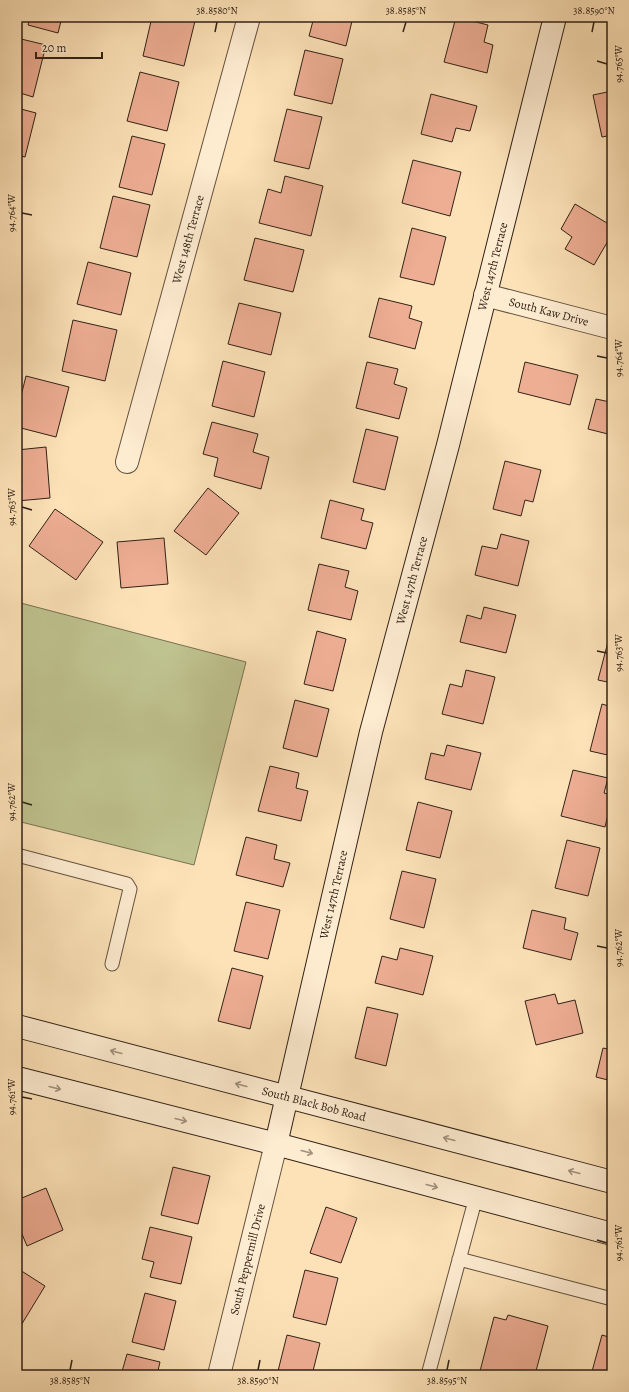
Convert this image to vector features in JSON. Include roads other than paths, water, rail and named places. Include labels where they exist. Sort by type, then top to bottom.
[{"type":"street","name":"West 148th Terrace","points":[[127,462],[250,17]]},
{"type":"street","name":"West 147th Terrace","points":[[276,1144],[371,732],[448,445],[555,17]]},
{"type":"street","name":"South Kaw Drive","points":[[485,295],[612,328]]},
{"type":"street","name":"South Black Bob Road","points":[[17,1026],[612,1182]]},
{"type":"street","points":[[17,1078],[276,1144],[612,1234]]},
{"type":"street","name":"South Peppermill Drive","points":[[219,1375],[276,1144]]},
{"type":"lane","points":[[17,856],[127,884],[130,889],[112,964]]},
{"type":"lane","points":[[428,1375],[476,1197]]},
{"type":"lane","points":[[459,1259],[612,1299]]}]
